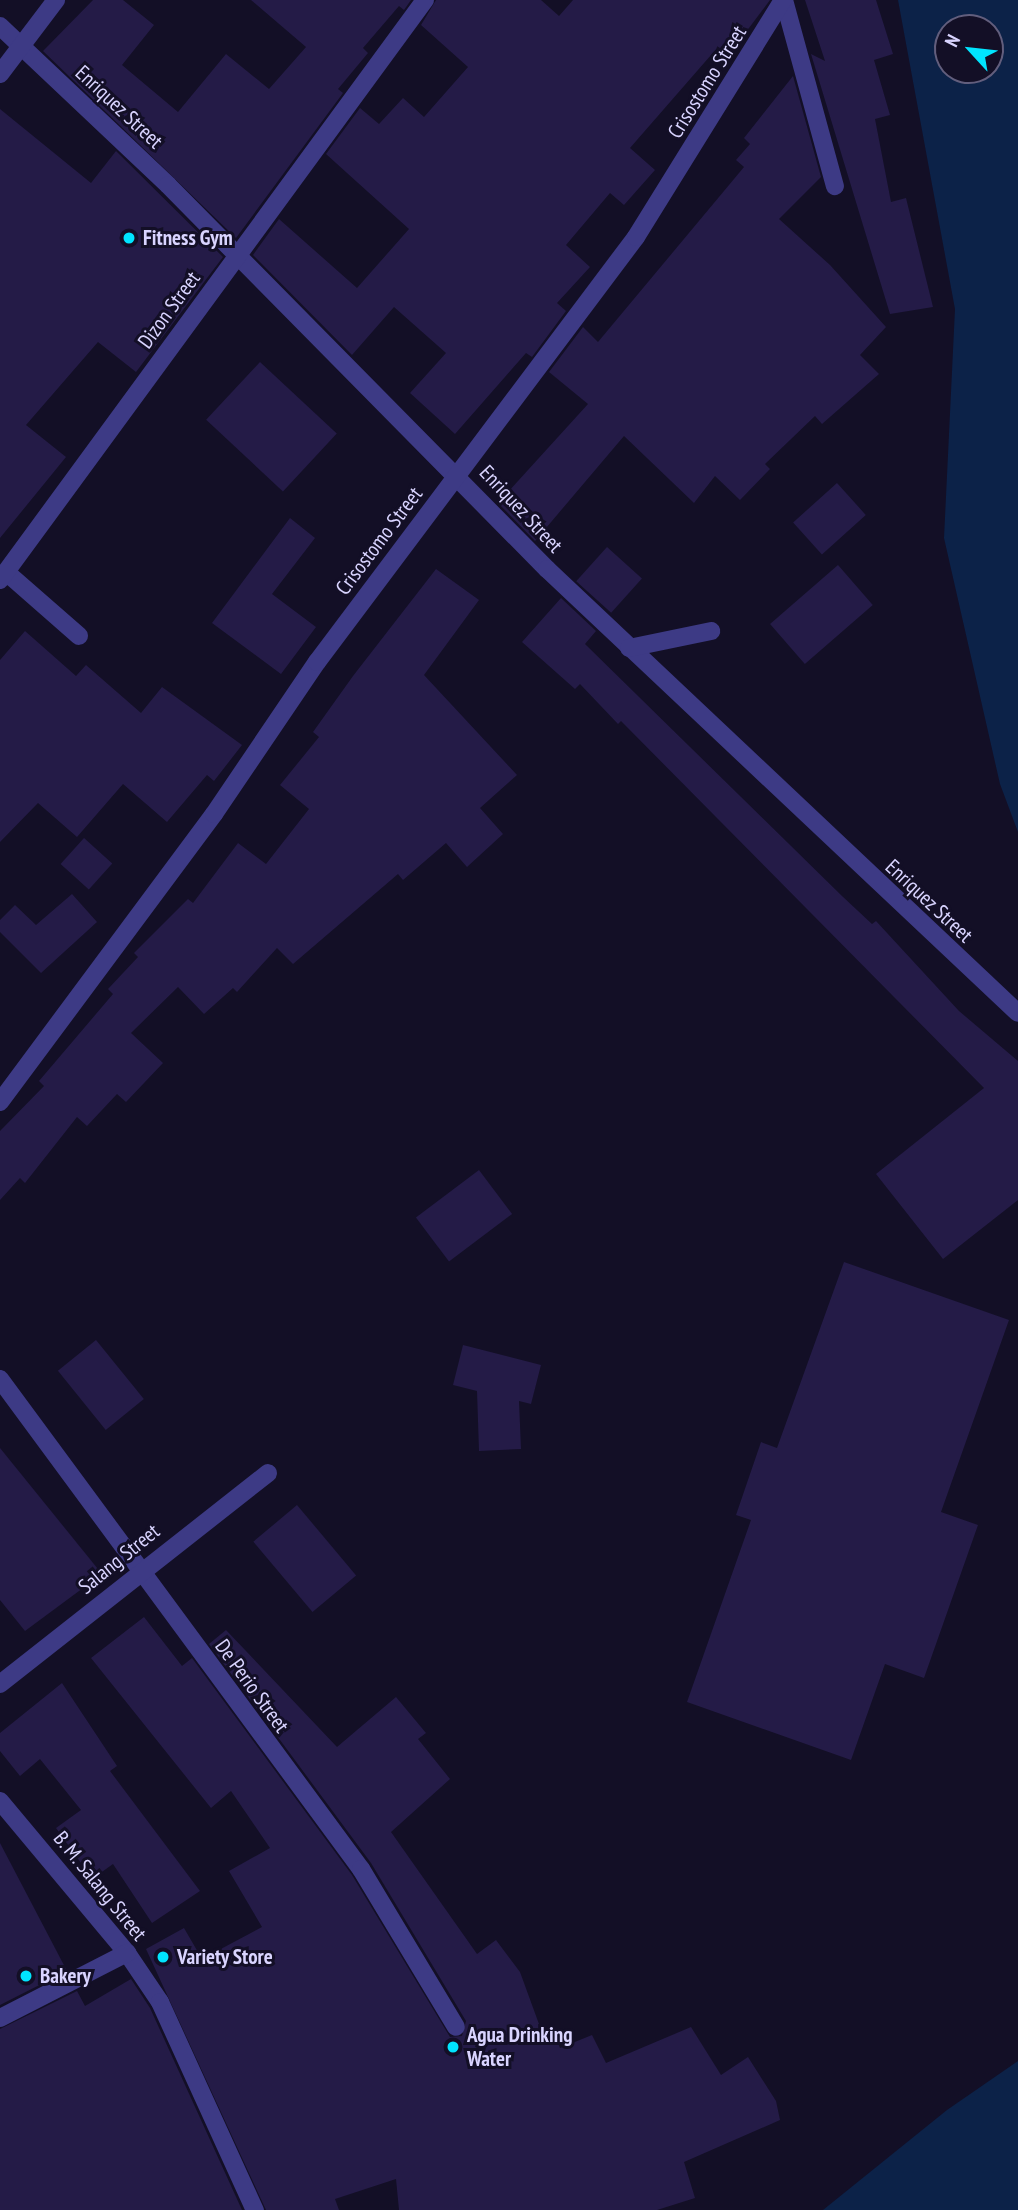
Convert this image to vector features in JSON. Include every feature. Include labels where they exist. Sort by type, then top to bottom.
[{"type":"street","points":[[0,74],[56,0]]},
{"type":"street","name":"Dizon Street","points":[[3,576],[425,0]]},
{"type":"street","points":[[783,0],[835,186]]},
{"type":"street","name":"Crisostomo Street","points":[[0,1102],[458,475],[636,237],[783,0]]},
{"type":"street","name":"Enriquez Street","points":[[0,26],[458,475],[629,648],[1018,1013]]},
{"type":"street","points":[[3,576],[79,636]]},
{"type":"street","points":[[629,648],[711,631]]},
{"type":"street","name":"De Perio Street","points":[[0,1379],[361,1869],[456,2028]]},
{"type":"street","name":"Salang Street","points":[[0,1684],[141,1569],[268,1474]]},
{"type":"street","name":"B. M. Salang Street","points":[[0,1801],[127,1953],[160,2002],[255,2210]]},
{"type":"street","points":[[0,2018],[127,1953]]},
{"type":"water","points":[[898,0],[1018,0],[1018,832],[1000,784],[944,538],[955,309]]},
{"type":"water","points":[[1018,2061],[1018,2210],[823,2210],[947,2110]]},
{"type":"building","points":[[93,0],[123,0],[154,25],[122,65],[178,112],[226,54],[269,89],[306,47],[251,0],[411,0],[404,10],[399,6],[363,48],[368,53],[338,89],[343,93],[236,238],[43,51]]},
{"type":"building","points":[[436,0],[541,0],[559,16],[573,0],[770,0],[728,56],[718,47],[630,148],[655,170],[624,205],[610,193],[566,245],[590,267],[557,303],[566,311],[532,357],[526,353],[455,434],[410,393],[446,353],[394,307],[352,355],[253,255],[279,219],[357,288],[409,229],[326,154],[360,108],[379,124],[403,98],[424,117],[468,67],[421,25]]},
{"type":"building","points":[[805,0],[876,0],[893,54],[874,60],[890,115],[875,119],[891,202],[906,198],[933,307],[890,314],[811,54],[825,61]]},
{"type":"building","points":[[793,76],[821,177],[779,219],[830,265],[886,327],[860,355],[879,374],[822,424],[815,416],[765,464],[770,469],[740,500],[715,476],[694,503],[624,436],[535,541],[498,503],[588,404],[549,372],[583,327],[598,342],[744,167],[736,160],[750,144],[744,138]]},
{"type":"building","points":[[0,109],[91,183],[116,151],[223,257],[136,372],[98,342],[26,425],[66,457],[0,538]]},
{"type":"building","points":[[260,362],[337,434],[283,491],[206,420]]},
{"type":"building","points":[[837,483],[866,515],[822,554],[793,522]]},
{"type":"building","points":[[290,518],[315,538],[272,594],[316,627],[281,674],[212,623]]},
{"type":"building","points":[[607,547],[642,578],[611,613],[576,581]]},
{"type":"building","points":[[838,565],[873,605],[805,664],[770,624]]},
{"type":"building","points":[[436,569],[479,600],[424,675],[517,775],[480,808],[503,834],[467,867],[446,843],[403,880],[398,874],[293,964],[277,948],[237,992],[233,988],[204,1014],[178,987],[131,1033],[163,1063],[126,1102],[117,1094],[87,1126],[77,1117],[25,1183],[20,1178],[0,1200],[0,1131],[44,1086],[39,1081],[113,994],[108,989],[138,957],[134,953],[188,899],[193,903],[238,843],[266,864],[309,809],[280,785],[319,737],[313,732],[353,676]]},
{"type":"building","points":[[561,598],[596,631],[585,644],[842,896],[872,924],[876,921],[959,1011],[1018,1061],[1018,1200],[943,1259],[876,1174],[984,1088],[621,721],[618,724],[580,684],[575,689],[522,642]]},
{"type":"building","points":[[25,631],[76,676],[86,665],[141,713],[162,687],[242,745],[214,781],[207,775],[167,822],[123,784],[77,837],[38,803],[0,842],[0,660]]},
{"type":"building","points":[[84,838],[112,863],[89,889],[61,864]]},
{"type":"building","points":[[72,894],[97,922],[41,973],[0,932],[0,920],[15,905],[36,925]]},
{"type":"building","points":[[479,1170],[512,1214],[449,1261],[416,1218]]},
{"type":"building","points":[[844,1262],[1009,1320],[941,1512],[978,1525],[924,1678],[885,1664],[851,1760],[687,1702],[751,1520],[736,1515],[761,1442],[777,1448]]},
{"type":"building","points":[[96,1340],[144,1399],[106,1430],[58,1371]]},
{"type":"building","points":[[463,1345],[541,1365],[531,1404],[519,1401],[521,1449],[479,1451],[477,1391],[453,1385]]},
{"type":"building","points":[[0,1448],[102,1574],[25,1631],[0,1600]]},
{"type":"building","points":[[297,1505],[356,1575],[312,1612],[253,1542]]},
{"type":"building","points":[[144,1617],[182,1666],[192,1658],[352,1875],[450,2037],[462,2036],[466,2021],[371,1863],[209,1644],[226,1630],[337,1747],[396,1697],[426,1733],[418,1739],[450,1779],[391,1832],[477,1954],[496,1940],[520,1972],[543,2035],[553,2031],[560,2048],[592,2035],[606,2063],[691,2027],[721,2075],[748,2057],[776,2101],[780,2120],[684,2162],[695,2198],[657,2210],[399,2210],[396,2179],[335,2199],[339,2210],[266,2210],[146,1949],[184,1928],[202,1959],[262,1927],[229,1871],[270,1848],[231,1791],[211,1808],[91,1658]]},
{"type":"building","points":[[62,1683],[117,1766],[110,1771],[200,1891],[152,1923],[113,1864],[99,1874],[92,1865],[86,1870],[56,1828],[81,1810],[40,1759],[20,1776],[0,1751],[0,1733]]},
{"type":"building","points":[[0,1843],[67,1971],[0,2005]]},
{"type":"building","points":[[131,1979],[150,2008],[242,2210],[0,2210],[0,2029],[77,1991],[85,2006]]},
{"type":"place","name":"Fitness Gym","points":[[129,238]]},
{"type":"place","name":"Variety Store","points":[[163,1957]]},
{"type":"place","name":"Bakery","points":[[26,1976]]},
{"type":"place","name":"Agua Drinking Water","points":[[453,2047]]}]
